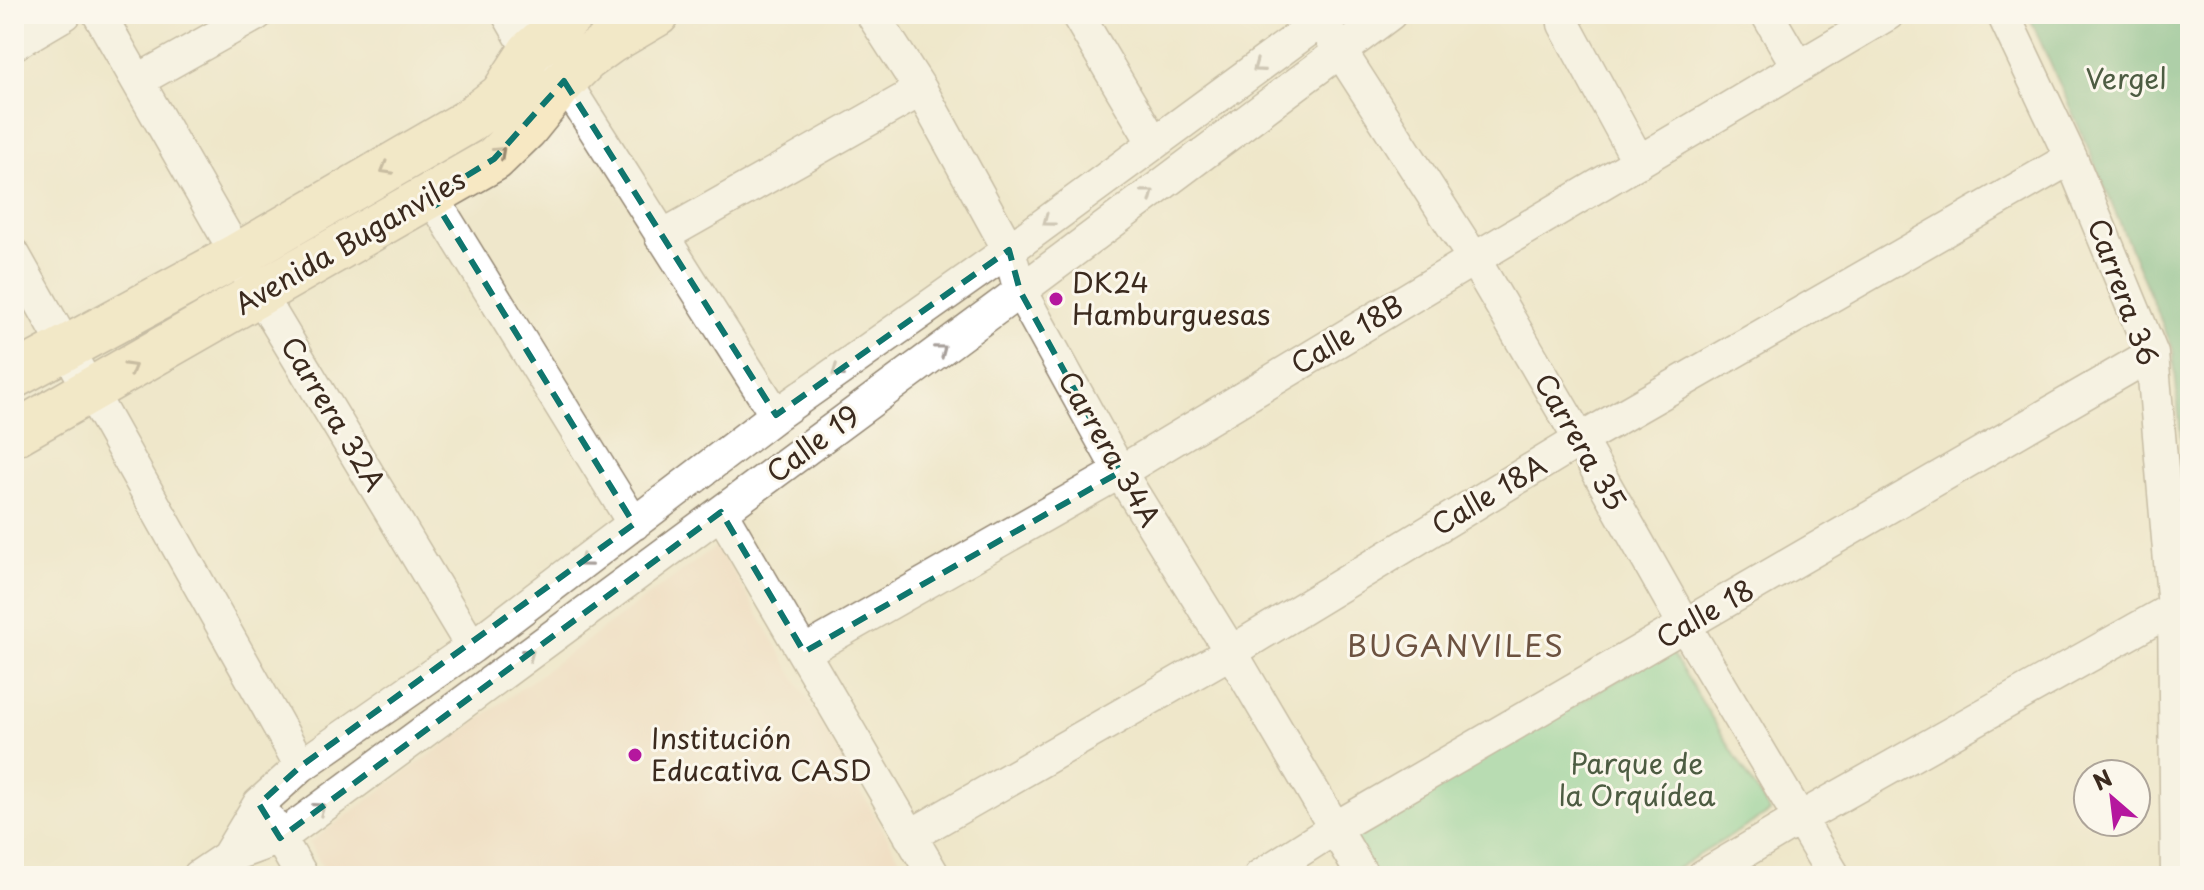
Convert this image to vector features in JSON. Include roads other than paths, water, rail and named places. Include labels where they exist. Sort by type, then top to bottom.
[{"type":"main road","name":"Avenida Buganviles","points":[[14,376],[238,255],[467,122],[502,95],[530,52],[572,14]]},
{"type":"main road","name":"Avenida Buganviles","points":[[14,434],[494,159],[526,128],[586,59],[657,14]]},
{"type":"street","points":[[14,44],[65,14]]},
{"type":"street","name":"Carrera 32A","points":[[99,14],[259,293],[472,647]]},
{"type":"street","points":[[139,80],[257,14]]},
{"type":"street","points":[[508,14],[530,52],[564,81],[776,415]]},
{"type":"street","name":"Carrera 34A","points":[[872,14],[921,90],[1009,250],[1020,291],[1120,472],[1363,876]]},
{"type":"street","points":[[1077,14],[1153,142]]},
{"type":"street","name":"Calle 19","points":[[199,876],[227,857],[280,838],[1390,14]]},
{"type":"street","points":[[1767,14],[1798,67]]},
{"type":"street","name":"Calle 18B","points":[[804,652],[1120,472],[1888,14]]},
{"type":"street","name":"Carrera 36","points":[[2003,14],[2071,158],[2152,354],[2174,608],[2177,876]]},
{"type":"street","name":"Calle 19","points":[[227,857],[259,804],[301,766],[472,647],[776,415],[1009,250],[1323,16]]},
{"type":"street","name":"Carrera 35","points":[[1323,16],[1340,51],[1474,259],[1685,626],[1834,876]]},
{"type":"street","points":[[1564,24],[1639,162]]},
{"type":"street","points":[[661,237],[921,90]]},
{"type":"street","name":"Calle 18A","points":[[910,836],[1231,652],[1580,440],[2071,158]]},
{"type":"street","points":[[432,197],[634,524]]},
{"type":"street","points":[[14,255],[301,766]]},
{"type":"street","name":"Calle 18","points":[[1260,876],[1335,828],[2152,354]]},
{"type":"street","points":[[721,512],[934,876]]},
{"type":"street","points":[[1703,876],[2174,608]]},
{"type":"street","points":[[259,804],[302,876]]},
{"type":"place","name":"DK24 Hamburguesas","points":[[1056,299]]},
{"type":"place","name":"Institución Educativa CASD","points":[[635,755]]},
{"type":"district","name":"BUGANVILES","points":[[1456,647]]},
{"type":"park label","name":"Vergel","points":[[2126,79]]},
{"type":"park label","name":"Parque de la Orquídea","points":[[1637,780]]}]
